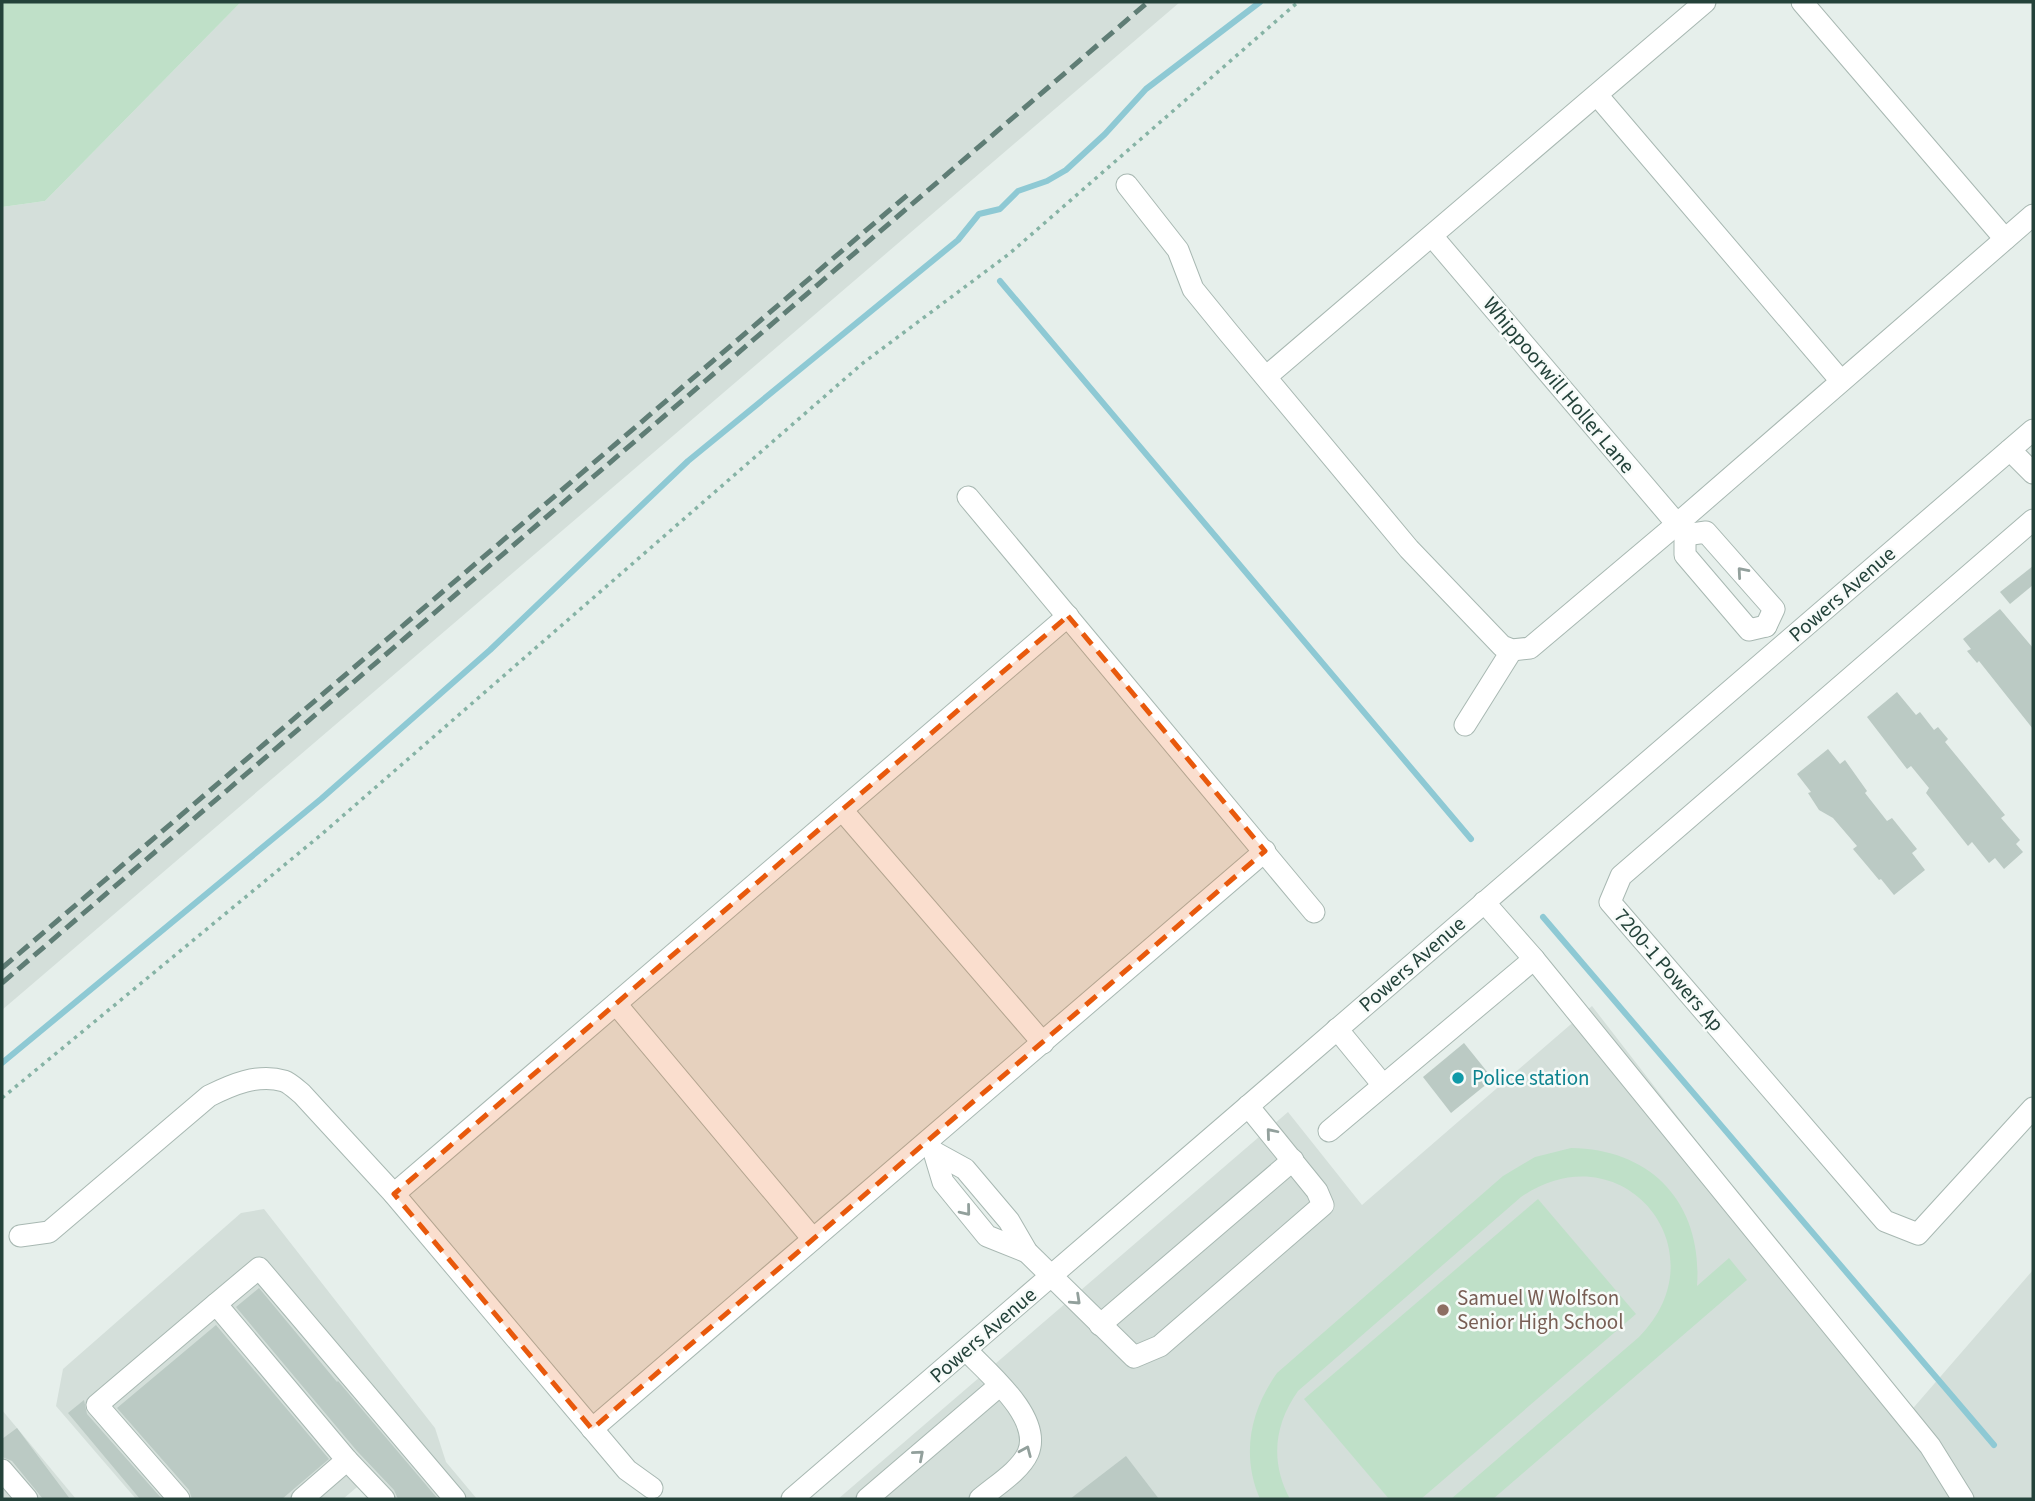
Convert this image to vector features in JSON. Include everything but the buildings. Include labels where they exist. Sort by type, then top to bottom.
[{"type":"street","points":[[1267,376],[1705,2]]},
{"type":"street","points":[[1801,2],[2005,239]]},
{"type":"street","points":[[1597,95],[1841,381]]},
{"type":"street","points":[[1127,185],[1178,250],[1193,289],[1409,549],[1502,646],[1512,650],[1530,648],[1681,529],[1841,381],[2033,215]]},
{"type":"street","name":"Whippoorwill Holler Lane","points":[[1432,236],[1681,529],[1685,555],[1749,630],[1766,626]]},
{"type":"street","name":"Powers Avenue","points":[[792,1499],[2033,430]]},
{"type":"street","points":[[2010,450],[2033,473]]},
{"type":"street","points":[[968,497],[1314,912]]},
{"type":"street","name":"7200-1 Powers Ap","points":[[2033,520],[1621,876],[1610,902],[1885,1221],[1918,1234],[2033,1108]]},
{"type":"street","points":[[1681,529],[1706,532],[1774,609],[1766,626],[1783,646]]},
{"type":"street","points":[[394,1194],[1068,616]]},
{"type":"street","points":[[1465,725],[1512,650]]},
{"type":"street","points":[[842,810],[1043,1043]]},
{"type":"street","points":[[592,1429],[814,1240],[930,1147],[1043,1043],[1265,851]]},
{"type":"street","points":[[1484,902],[1534,959],[1930,1446],[1963,1499]]},
{"type":"street","points":[[1329,1131],[1534,959]]},
{"type":"street","points":[[616,1004],[814,1240]]},
{"type":"street","points":[[1338,1029],[1383,1085]]},
{"type":"street","points":[[20,1236],[49,1232],[209,1097],[230,1085],[255,1079],[284,1081],[302,1094],[394,1194],[627,1470],[652,1488]]},
{"type":"street","points":[[930,1147],[965,1169],[1009,1221],[1027,1252],[1134,1357],[1160,1346],[1323,1205],[1317,1191],[1248,1106]]},
{"type":"street","points":[[1100,1325],[1293,1160]]},
{"type":"street","points":[[179,1499],[97,1405],[259,1268],[455,1499]]},
{"type":"street","points":[[216,1304],[347,1460],[384,1499]]},
{"type":"street","points":[[966,1350],[1023,1412],[1031,1439],[1027,1454],[1017,1467],[980,1499]]},
{"type":"street","points":[[867,1499],[999,1385]]},
{"type":"street","points":[[302,1499],[347,1460]]},
{"type":"street","points":[[2,1470],[27,1499]]},
{"type":"path","points":[[2,1098],[322,834],[863,363],[1009,254],[1298,2]]},
{"type":"highlighted area","points":[[1068,616],[1265,851],[592,1429],[394,1194]]},
{"type":"shaded area","points":[[241,2],[1180,2],[2,1010],[2,207],[45,201]]},
{"type":"shaded area","name":"Samuel W Wolfson Senior High School","points":[[1592,1006],[1908,1414],[2033,1270],[2033,1499],[838,1499],[1288,1112],[1362,1205]]},
{"type":"shaded area","points":[[264,1209],[435,1428],[446,1462],[477,1499],[378,1499],[363,1482],[343,1499],[136,1499],[56,1406],[63,1369],[241,1213]]},
{"type":"shaded area","points":[[2,1410],[76,1499],[2,1499]]},
{"type":"green space","points":[[2,2],[241,2],[45,201],[2,207]]},
{"type":"green space","points":[[1571,1148],[1600,1151],[1626,1159],[1648,1171],[1667,1187],[1681,1207],[1691,1230],[1697,1257],[1697,1286],[1729,1258],[1747,1280],[1493,1499],[1451,1499],[1639,1337],[1662,1303],[1671,1269],[1666,1236],[1650,1208],[1625,1188],[1594,1177],[1559,1179],[1521,1197],[1298,1391],[1284,1417],[1278,1444],[1279,1471],[1290,1499],[1260,1499],[1251,1466],[1251,1434],[1260,1403],[1277,1373],[1503,1176],[1535,1157]]},
{"type":"green space","points":[[1538,1199],[1636,1314],[1421,1499],[1389,1499],[1304,1399]]},
{"type":"waterway","points":[[2,1063],[321,799],[490,650],[688,461],[958,240],[979,214],[1000,209],[1018,191],[1047,181],[1066,170],[1105,134],[1146,89],[1260,2]]},
{"type":"waterway","points":[[1000,281],[1471,839]]},
{"type":"waterway","points":[[1543,917],[1994,1445]]},
{"type":"railway","points":[[2,983],[1148,2]]},
{"type":"railway","points":[[2,968],[912,191]]},
{"type":"place","name":"Police station","points":[[1458,1078]]},
{"type":"place","name":"Samuel W Wolfson Senior High School","points":[[1443,1310]]}]
